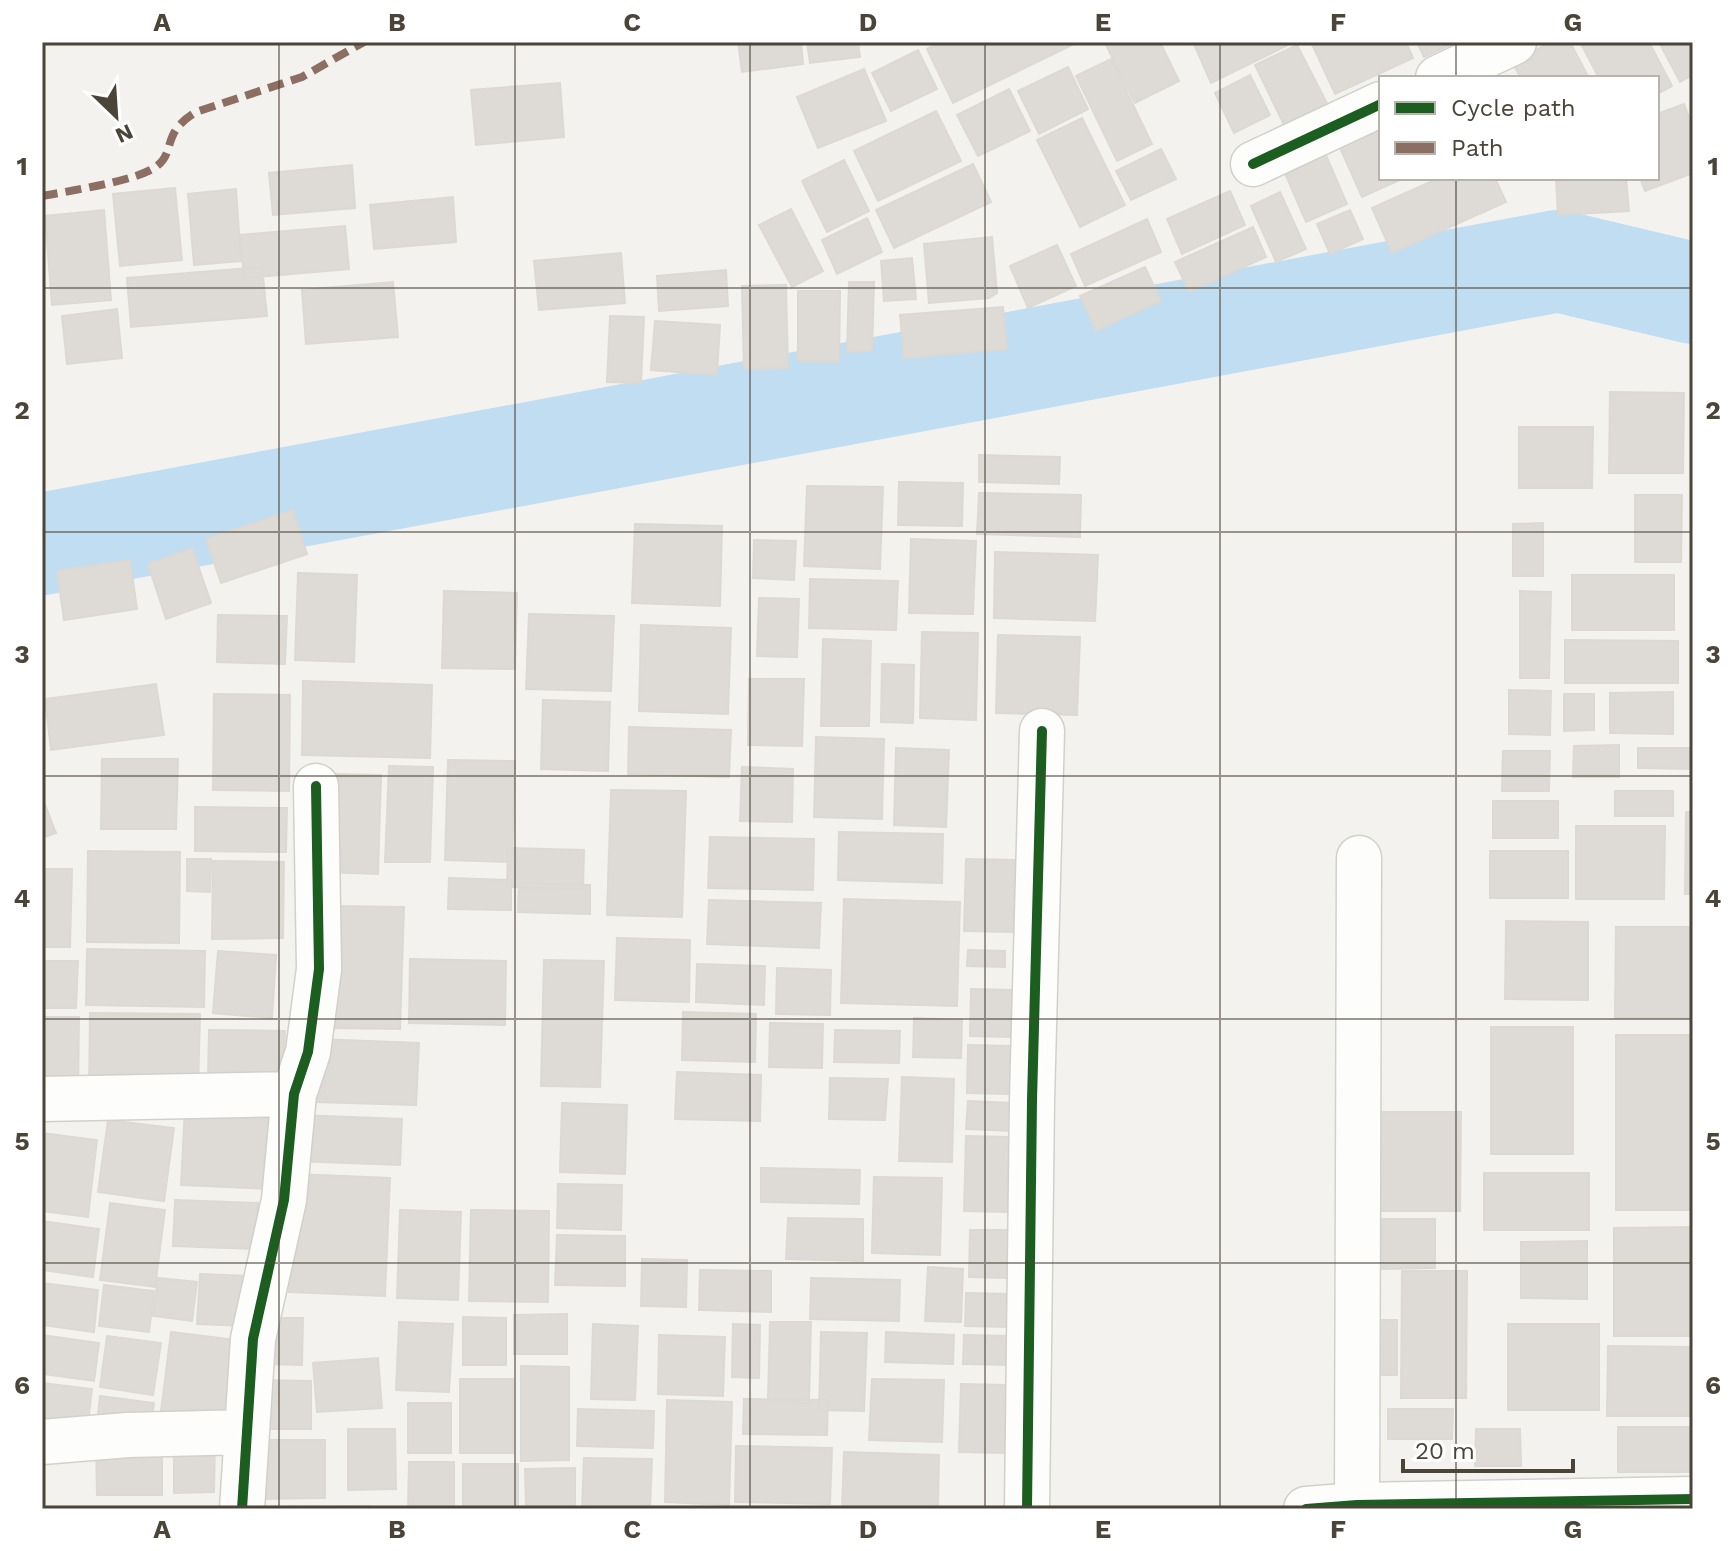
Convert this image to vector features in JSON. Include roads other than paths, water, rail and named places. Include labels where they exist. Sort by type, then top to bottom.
[{"type":"street","points":[[1442,76],[1514,42]]},
{"type":"street","points":[[1253,164],[1379,105]]},
{"type":"street","points":[[1027,1509],[1032,1100],[1042,731]]},
{"type":"street","points":[[242,1509],[253,1339],[284,1200],[294,1094],[308,1052],[319,969],[316,786]]},
{"type":"street","points":[[1357,1505],[1359,858]]},
{"type":"street","points":[[42,1099],[294,1094]]},
{"type":"street","points":[[42,1442],[128,1435],[247,1432]]},
{"type":"street","points":[[1306,1509],[1357,1505],[1693,1499]]},
{"type":"waterway","points":[[42,544],[1558,261],[1693,293]]}]
